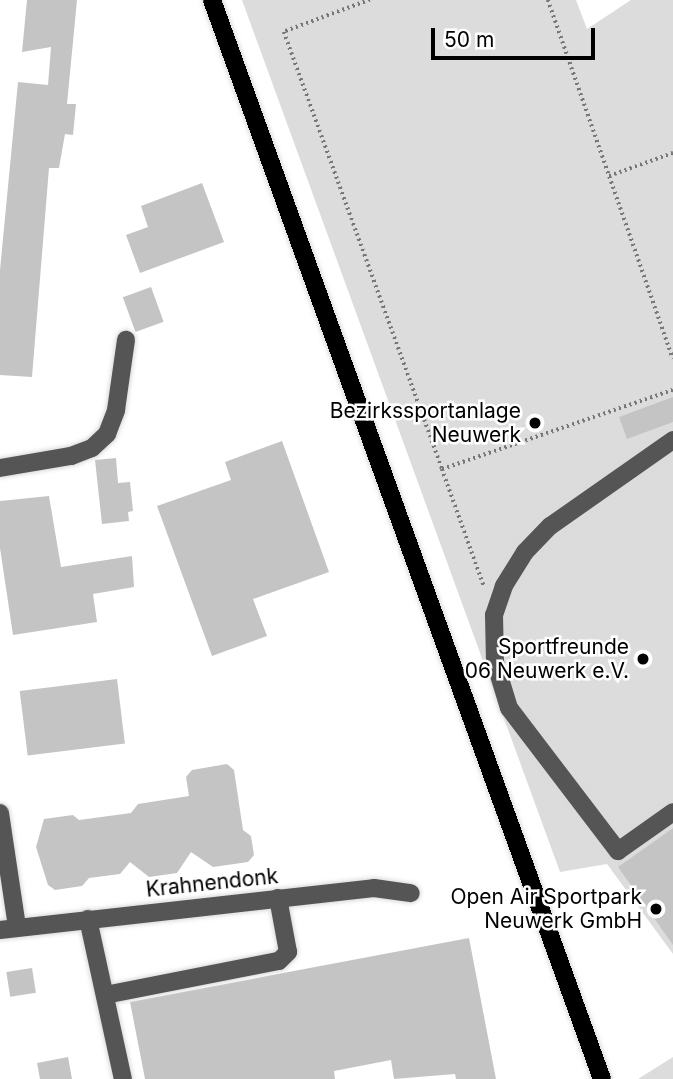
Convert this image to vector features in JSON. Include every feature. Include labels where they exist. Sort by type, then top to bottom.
[{"type":"main road","points":[[212,0],[602,1079]]},
{"type":"street","points":[[0,468],[71,456],[92,448],[107,434],[116,410],[126,340]]},
{"type":"street","points":[[673,440],[550,526],[526,552],[505,586],[494,615],[495,662],[509,708],[618,851],[673,812]]},
{"type":"street","name":"Krahnendonk","points":[[0,813],[9,929],[373,888],[411,893]]},
{"type":"street","points":[[105,995],[279,961],[288,952],[278,898]]},
{"type":"street","points":[[88,919],[123,1079]]},
{"type":"path","points":[[370,0],[284,32],[494,615]]},
{"type":"path","points":[[548,0],[673,359]]},
{"type":"path","points":[[609,176],[673,153]]},
{"type":"path","points":[[442,469],[673,390]]},
{"type":"shaded area","name":"Bezirkssportanlage Neuwerk","points":[[242,0],[576,0],[587,29],[631,0],[673,0],[673,954],[607,864],[560,872]]},
{"type":"shaded area","points":[[673,1057],[673,1079],[638,1079]]},
{"type":"building","points":[[27,0],[77,0],[67,104],[76,104],[73,135],[65,134],[59,168],[49,168],[32,377],[0,375],[0,270],[18,82],[48,85],[51,47],[22,52]]},
{"type":"building","points":[[202,183],[224,242],[140,273],[126,235],[148,227],[141,206]]},
{"type":"building","points":[[151,287],[164,322],[135,332],[123,297]]},
{"type":"building","points":[[673,397],[673,422],[627,439],[619,417]]},
{"type":"building","points":[[282,441],[329,572],[253,599],[267,636],[212,656],[157,506],[231,480],[225,462]]},
{"type":"building","points":[[116,458],[118,483],[130,482],[133,511],[128,512],[129,521],[102,524],[95,460]]},
{"type":"building","points":[[49,496],[61,567],[132,556],[134,587],[93,594],[97,622],[13,635],[0,548],[0,501]]},
{"type":"building","points":[[117,679],[125,744],[28,755],[20,691]]},
{"type":"building","points":[[227,764],[234,770],[243,830],[251,836],[254,855],[248,862],[213,867],[191,852],[177,873],[149,877],[130,862],[120,874],[89,878],[82,886],[55,890],[48,885],[36,847],[44,819],[73,815],[79,820],[131,813],[138,804],[189,796],[186,777],[192,770]]},
{"type":"building","name":"Open Air Sportpark Neuwerk GmbH","points":[[673,828],[673,945],[618,867]]},
{"type":"building","points":[[469,938],[496,1079],[456,1079],[455,1074],[394,1079],[391,1060],[334,1071],[335,1079],[145,1079],[130,1002]]},
{"type":"building","points":[[32,968],[36,993],[10,997],[6,972]]},
{"type":"building","points":[[68,1057],[72,1079],[40,1079],[37,1063]]},
{"type":"place","name":"Bezirkssportanlage Neuwerk","points":[[535,423]]},
{"type":"place","name":"Sportfreunde 06 Neuwerk e.V.","points":[[643,659]]},
{"type":"place","name":"Open Air Sportpark Neuwerk GmbH","points":[[656,909]]}]
